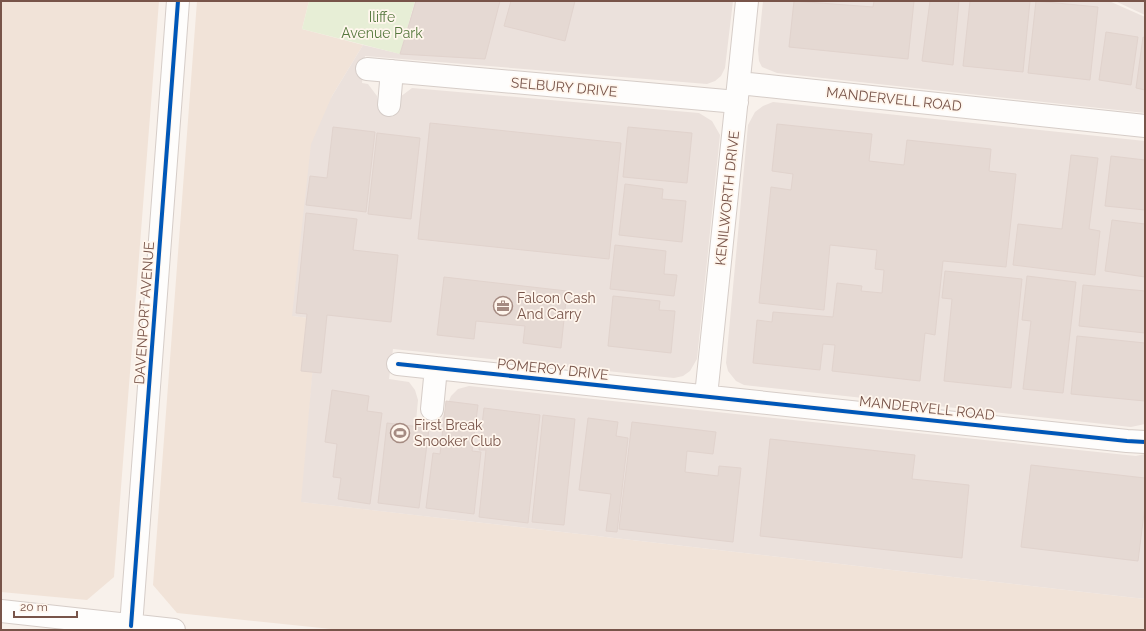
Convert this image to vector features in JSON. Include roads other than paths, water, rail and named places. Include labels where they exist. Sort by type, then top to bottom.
[{"type":"street","name":"DAVENPORT AVENUE","points":[[131,626],[178,1]]},
{"type":"street","name":"KENILWORTH DRIVE","points":[[706,396],[747,1]]},
{"type":"street","name":"SELBURY DRIVE","points":[[367,69],[738,93]]},
{"type":"street","points":[[389,105],[392,71]]},
{"type":"street","name":"MANDERVELL ROAD","points":[[738,93],[1145,126]]},
{"type":"street","name":"POMEROY DRIVE","points":[[398,364],[706,396]]},
{"type":"street","points":[[432,409],[436,368]]},
{"type":"street","name":"MANDERVELL ROAD","points":[[706,396],[1145,442]]},
{"type":"street","points":[[1,611],[174,630]]},
{"type":"place","name":"Falcon Cash And Carry","points":[[503,306]]},
{"type":"place","name":"First Break Snooker Club","points":[[400,433]]},
{"type":"park label","name":"Iliffe Avenue Park","points":[[382,26]]}]
